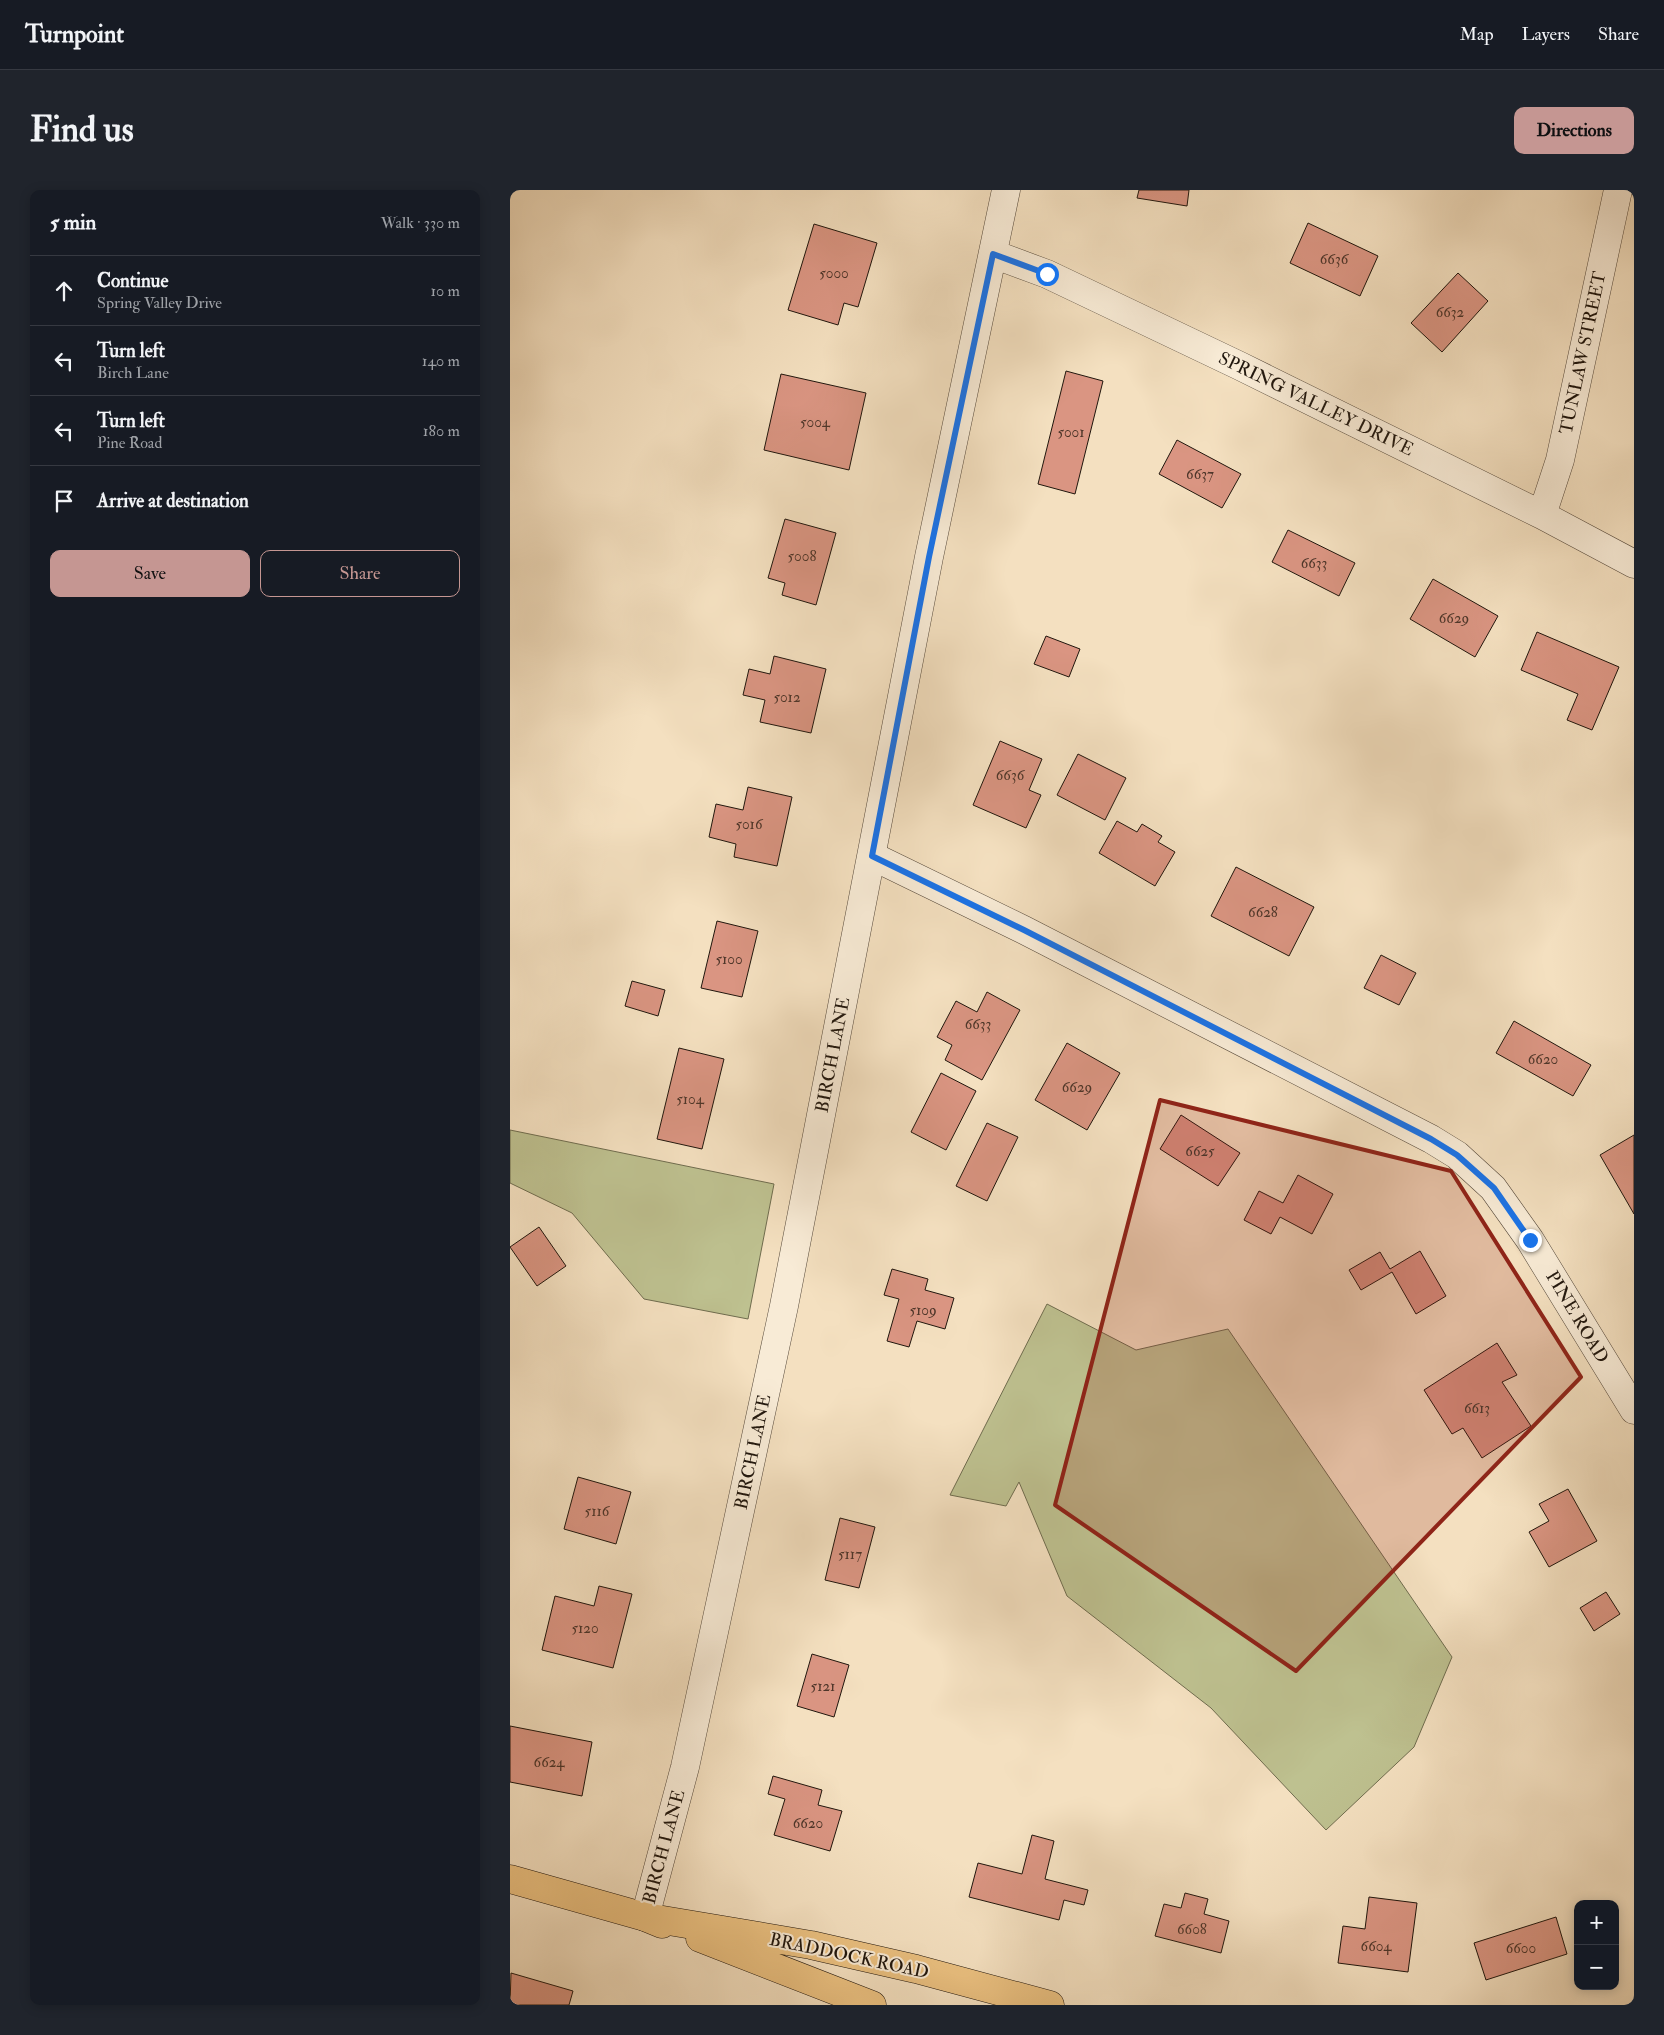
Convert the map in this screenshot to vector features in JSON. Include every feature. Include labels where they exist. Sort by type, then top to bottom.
[{"type":"main road","name":"BRADDOCK ROAD","points":[[510,1879],[645,1917],[872,2005]]},
{"type":"main road","name":"BRADDOCK ROAD","points":[[645,1917],[811,1945],[916,1969],[1049,2005]]},
{"type":"street","name":"BIRCH LANE","points":[[645,1917],[685,1766],[712,1633],[736,1531],[784,1306],[929,557],[1006,190]]},
{"type":"street","name":"TUNLAW STREET","points":[[1542,515],[1560,460],[1618,190]]},
{"type":"street","name":"SPRING VALLEY DRIVE","points":[[993,254],[1047,274],[1240,366],[1542,515],[1634,564]]},
{"type":"street","name":"PINE ROAD","points":[[872,856],[1033,934],[1431,1139],[1457,1155],[1494,1188],[1530,1240],[1634,1410]]},
{"type":"highlighted area","points":[[1160,1100],[1451,1171],[1581,1377],[1296,1671],[1055,1505]]},
{"type":"green space","points":[[510,1130],[774,1184],[748,1319],[644,1299],[572,1213],[510,1183]]},
{"type":"green space","points":[[1047,1304],[1136,1350],[1228,1329],[1452,1657],[1414,1747],[1326,1830],[1211,1708],[1067,1596],[1019,1482],[1006,1506],[950,1495]]},
{"type":"building","points":[[1139,190],[1189,190],[1187,206],[1137,198]]},
{"type":"building","points":[[1308,223],[1378,256],[1360,296],[1290,263]]},
{"type":"building","points":[[814,224],[877,243],[858,307],[844,303],[838,325],[788,310]]},
{"type":"building","points":[[1458,273],[1488,301],[1442,352],[1411,323]]},
{"type":"building","points":[[1066,371],[1103,381],[1075,494],[1038,484]]},
{"type":"building","points":[[781,374],[866,393],[849,470],[764,450]]},
{"type":"building","points":[[1177,440],[1241,474],[1222,508],[1159,474]]},
{"type":"building","points":[[785,519],[836,533],[816,605],[782,595],[785,583],[768,578]]},
{"type":"building","points":[[1288,530],[1355,563],[1339,596],[1272,562]]},
{"type":"building","points":[[1433,579],[1498,616],[1475,657],[1410,619]]},
{"type":"building","points":[[1537,632],[1619,667],[1592,730],[1567,720],[1578,694],[1521,670]]},
{"type":"building","points":[[1046,636],[1080,649],[1069,677],[1034,664]]},
{"type":"building","points":[[774,656],[826,669],[811,733],[760,722],[765,700],[743,695],[749,669],[770,674]]},
{"type":"building","points":[[1000,741],[1042,759],[1029,790],[1041,795],[1026,828],[973,805]]},
{"type":"building","points":[[1078,754],[1126,778],[1105,820],[1057,795]]},
{"type":"building","points":[[748,787],[792,797],[777,866],[734,857],[736,844],[709,837],[716,804],[743,810]]},
{"type":"building","points":[[1117,821],[1137,832],[1142,824],[1162,836],[1158,842],[1175,852],[1155,886],[1099,853]]},
{"type":"building","points":[[1236,867],[1314,907],[1289,956],[1211,916]]},
{"type":"building","points":[[717,921],[758,931],[742,997],[701,988]]},
{"type":"building","points":[[1381,955],[1416,973],[1399,1005],[1364,988]]},
{"type":"building","points":[[632,981],[665,990],[658,1016],[625,1006]]},
{"type":"building","points":[[987,992],[1020,1010],[982,1080],[945,1060],[952,1045],[937,1037],[956,1001],[977,1012]]},
{"type":"building","points":[[1514,1021],[1591,1065],[1573,1096],[1496,1053]]},
{"type":"building","points":[[1067,1043],[1120,1073],[1087,1130],[1035,1100]]},
{"type":"building","points":[[679,1048],[724,1059],[702,1149],[657,1139]]},
{"type":"building","points":[[941,1073],[976,1091],[946,1150],[911,1132]]},
{"type":"building","points":[[1181,1115],[1240,1153],[1218,1186],[1160,1149]]},
{"type":"building","points":[[987,1123],[1018,1137],[987,1201],[956,1186]]},
{"type":"building","points":[[1634,1135],[1634,1214],[1600,1155]]},
{"type":"building","points":[[1298,1175],[1333,1194],[1312,1234],[1280,1217],[1271,1234],[1244,1220],[1259,1191],[1283,1203]]},
{"type":"building","points":[[539,1227],[566,1266],[537,1286],[510,1247]]},
{"type":"building","points":[[1420,1251],[1446,1296],[1416,1314],[1392,1272],[1361,1290],[1349,1270],[1380,1252],[1390,1269]]},
{"type":"building","points":[[892,1269],[928,1279],[925,1290],[954,1298],[945,1329],[917,1321],[909,1347],[887,1341],[899,1299],[884,1295]]},
{"type":"building","points":[[1497,1343],[1517,1375],[1502,1382],[1531,1426],[1482,1458],[1463,1428],[1452,1434],[1424,1390]]},
{"type":"building","points":[[578,1477],[631,1492],[616,1544],[564,1529]]},
{"type":"building","points":[[1568,1489],[1597,1541],[1549,1567],[1529,1532],[1549,1521],[1539,1504]]},
{"type":"building","points":[[840,1518],[875,1527],[859,1588],[825,1580]]},
{"type":"building","points":[[599,1586],[632,1594],[613,1668],[542,1650],[555,1596],[594,1606]]},
{"type":"building","points":[[1606,1592],[1620,1614],[1594,1631],[1580,1608]]},
{"type":"building","points":[[812,1654],[849,1665],[834,1717],[797,1706]]},
{"type":"building","points":[[510,1726],[592,1742],[582,1796],[510,1782]]},
{"type":"building","points":[[773,1776],[822,1790],[818,1805],[842,1811],[830,1851],[774,1835],[785,1799],[768,1794]]},
{"type":"building","points":[[1032,1835],[1054,1841],[1045,1879],[1088,1890],[1084,1905],[1064,1900],[1059,1920],[969,1897],[978,1863],[1022,1874]]},
{"type":"building","points":[[1185,1893],[1208,1899],[1204,1914],[1229,1921],[1221,1953],[1155,1936],[1164,1904],[1181,1908]]},
{"type":"building","points":[[1369,1897],[1417,1903],[1408,1972],[1338,1963],[1343,1926],[1365,1929]]},
{"type":"building","points":[[1556,1917],[1567,1954],[1486,1980],[1474,1943]]},
{"type":"building","points":[[511,1973],[573,1991],[569,2005],[510,2005]]},
{"type":"route","points":[[1047,274],[993,254],[929,557],[872,856],[1024,930],[1431,1139],[1457,1155],[1494,1188],[1530,1240]]}]
